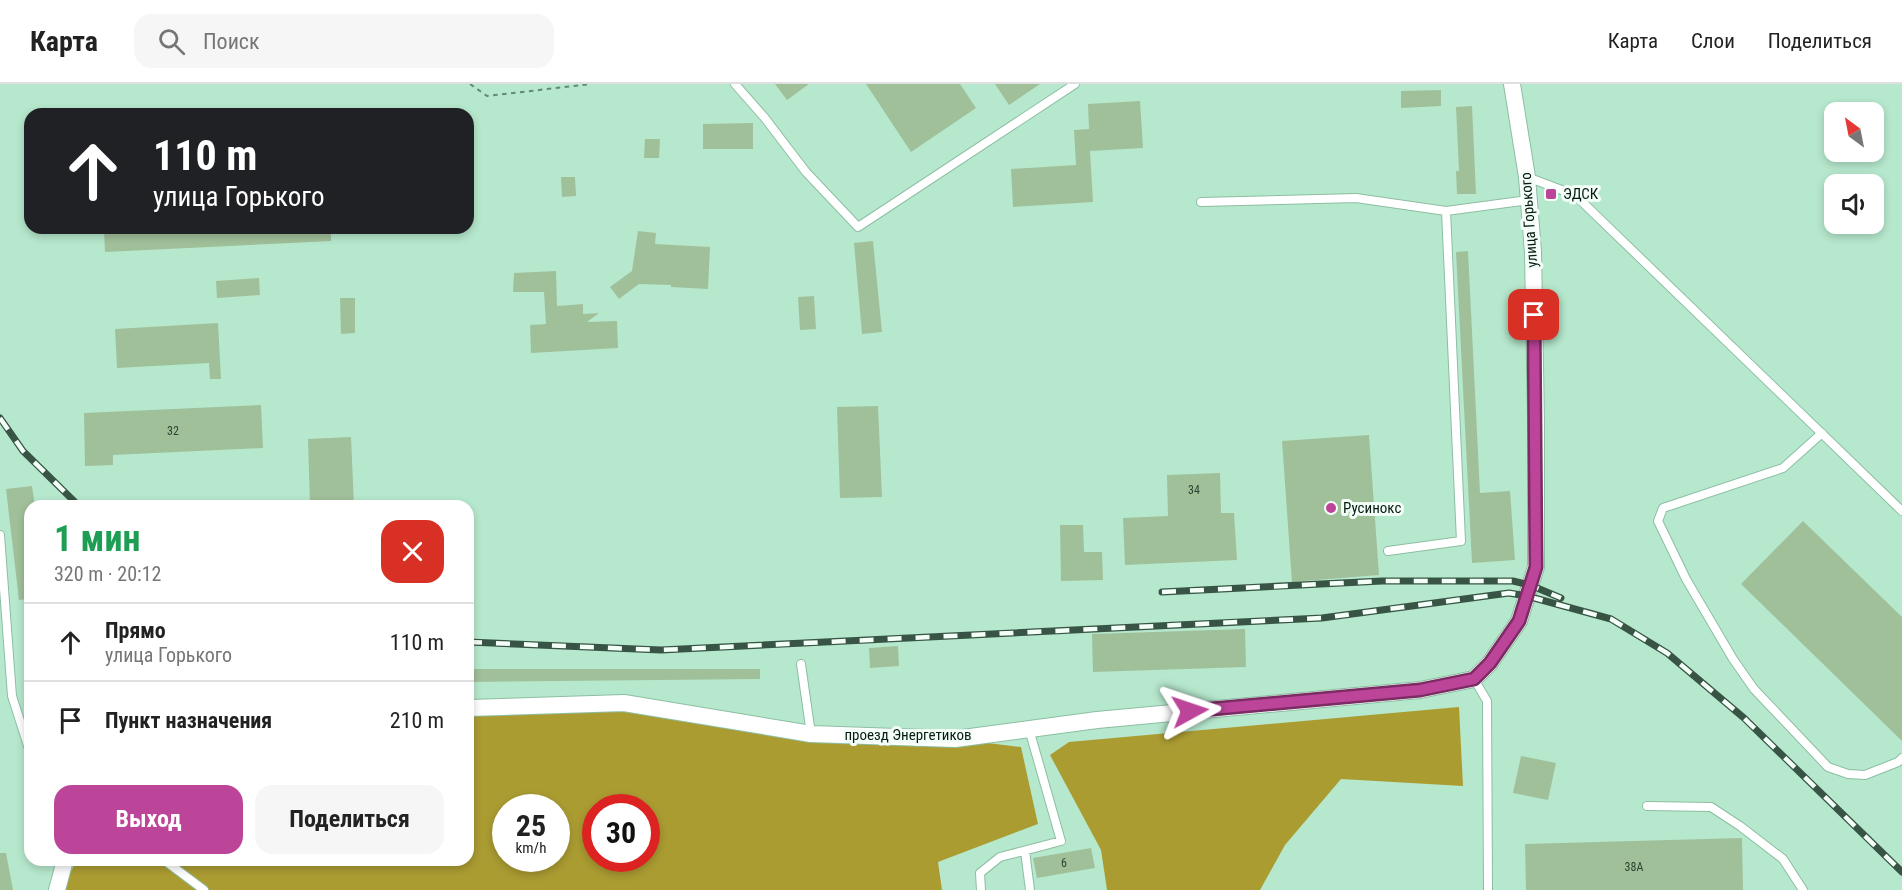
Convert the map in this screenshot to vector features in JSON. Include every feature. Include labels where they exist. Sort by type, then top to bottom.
[{"type":"street","name":"улица Горького","points":[[1474,679],[1490,663],[1519,621],[1536,567],[1533,252],[1527,177],[1512,84]]},
{"type":"street","name":"проезд Энергетиков","points":[[474,708],[624,703],[811,734],[955,739],[1097,720],[1420,690],[1474,679]]},
{"type":"street","points":[[57,890],[63,866]]},
{"type":"lane","points":[[735,84],[764,117],[806,172],[858,227],[1075,84]]},
{"type":"lane","points":[[1527,177],[1575,195],[1902,511]]},
{"type":"lane","points":[[1201,202],[1356,198],[1446,211],[1529,200]]},
{"type":"lane","points":[[1388,550],[1461,541],[1446,211]]},
{"type":"lane","points":[[1822,433],[1783,468],[1664,508],[1659,521],[1686,579],[1733,659],[1754,689],[1828,767],[1848,774],[1865,775],[1898,762],[1902,758]]},
{"type":"lane","points":[[0,535],[12,696],[24,733]]},
{"type":"lane","points":[[0,645],[9,652]]},
{"type":"lane","points":[[801,664],[811,734]]},
{"type":"lane","points":[[1474,679],[1487,701],[1488,890]]},
{"type":"lane","points":[[981,890],[981,873],[1000,857],[1061,841],[1029,729]]},
{"type":"lane","points":[[1647,806],[1711,807],[1740,826],[1783,860],[1803,890]]},
{"type":"lane","points":[[1025,851],[1030,890]]},
{"type":"lane","points":[[172,866],[204,890]]},
{"type":"path","points":[[470,84],[487,96],[591,84]]},
{"type":"shaded area","points":[[624,703],[811,734],[955,739],[1021,747],[1038,824],[938,862],[942,890],[61,890],[74,866],[474,866],[474,708]]},
{"type":"shaded area","points":[[1459,707],[1463,786],[1341,779],[1285,845],[1260,890],[1107,890],[1101,850],[1050,755],[1069,742]]},
{"type":"building","points":[[775,84],[809,84],[787,100]]},
{"type":"building","points":[[866,84],[960,84],[976,108],[911,152]]},
{"type":"building","points":[[995,84],[1040,84],[1009,105]]},
{"type":"building","points":[[1441,90],[1441,106],[1401,108],[1401,91]]},
{"type":"building","points":[[1140,101],[1143,148],[1090,151],[1093,202],[1013,207],[1011,169],[1076,165],[1074,130],[1089,129],[1088,104]]},
{"type":"building","points":[[1472,106],[1476,194],[1457,194],[1456,171],[1459,171],[1456,107]]},
{"type":"building","points":[[753,123],[753,149],[703,149],[703,124]]},
{"type":"building","points":[[645,139],[660,139],[659,158],[644,158]]},
{"type":"building","points":[[561,177],[575,177],[576,196],[562,197]]},
{"type":"building","points":[[638,231],[656,233],[655,244],[710,247],[708,289],[639,284],[619,299],[610,287],[632,271]]},
{"type":"building","points":[[104,234],[331,234],[331,241],[105,252]]},
{"type":"building","points":[[873,241],[882,332],[862,334],[854,243]]},
{"type":"building","points":[[1468,251],[1480,493],[1510,491],[1515,560],[1472,563],[1456,252]]},
{"type":"building","points":[[556,271],[557,306],[583,304],[583,314],[599,313],[587,322],[617,321],[618,348],[531,353],[530,325],[546,324],[544,292],[513,292],[514,273]]},
{"type":"building","points":[[259,278],[260,295],[217,298],[216,281]]},
{"type":"building","points":[[814,296],[816,329],[800,330],[798,297]]},
{"type":"building","points":[[340,298],[355,298],[355,333],[341,334]]},
{"type":"building","points":[[218,323],[221,379],[210,379],[209,363],[117,368],[115,329]]},
{"type":"building","points":[[261,405],[263,448],[113,455],[113,465],[85,466],[84,413]]},
{"type":"building","points":[[878,406],[882,497],[840,498],[837,407]]},
{"type":"building","name":"Русинокс","points":[[1369,435],[1379,575],[1292,582],[1282,441]]},
{"type":"building","points":[[351,437],[354,500],[310,500],[308,439]]},
{"type":"building","points":[[1220,473],[1221,513],[1234,513],[1237,560],[1125,565],[1123,518],[1168,516],[1167,475]]},
{"type":"building","points":[[32,486],[34,500],[24,500],[24,600],[19,600],[6,489]]},
{"type":"building","points":[[1803,521],[1902,617],[1902,741],[1741,584]]},
{"type":"building","points":[[1060,525],[1083,525],[1084,552],[1102,552],[1103,580],[1061,581]]},
{"type":"building","points":[[1245,629],[1246,667],[1093,672],[1092,634]]},
{"type":"building","points":[[898,646],[899,666],[870,668],[869,648]]},
{"type":"building","points":[[474,669],[760,669],[760,679],[474,682]]},
{"type":"building","points":[[1521,756],[1556,763],[1548,800],[1513,793]]},
{"type":"building","points":[[1742,838],[1743,890],[1526,890],[1525,844]]},
{"type":"building","points":[[1091,848],[1095,868],[1037,878],[1033,858]]},
{"type":"building","points":[[0,853],[6,853],[13,890],[0,890]]},
{"type":"railway","points":[[0,418],[23,451],[73,500]]},
{"type":"railway","points":[[1162,592],[1382,581],[1513,581],[1530,585],[1561,598]]},
{"type":"railway","points":[[474,642],[661,650],[1322,618],[1509,593],[1611,619],[1667,653],[1744,718],[1902,872]]},
{"type":"place","name":"ЭДСК","points":[[1551,194]]},
{"type":"place","name":"Русинокс","points":[[1331,508]]},
{"type":"route","points":[[1190,711],[1420,690],[1474,679],[1490,663],[1519,621],[1536,567],[1534,315]]}]
